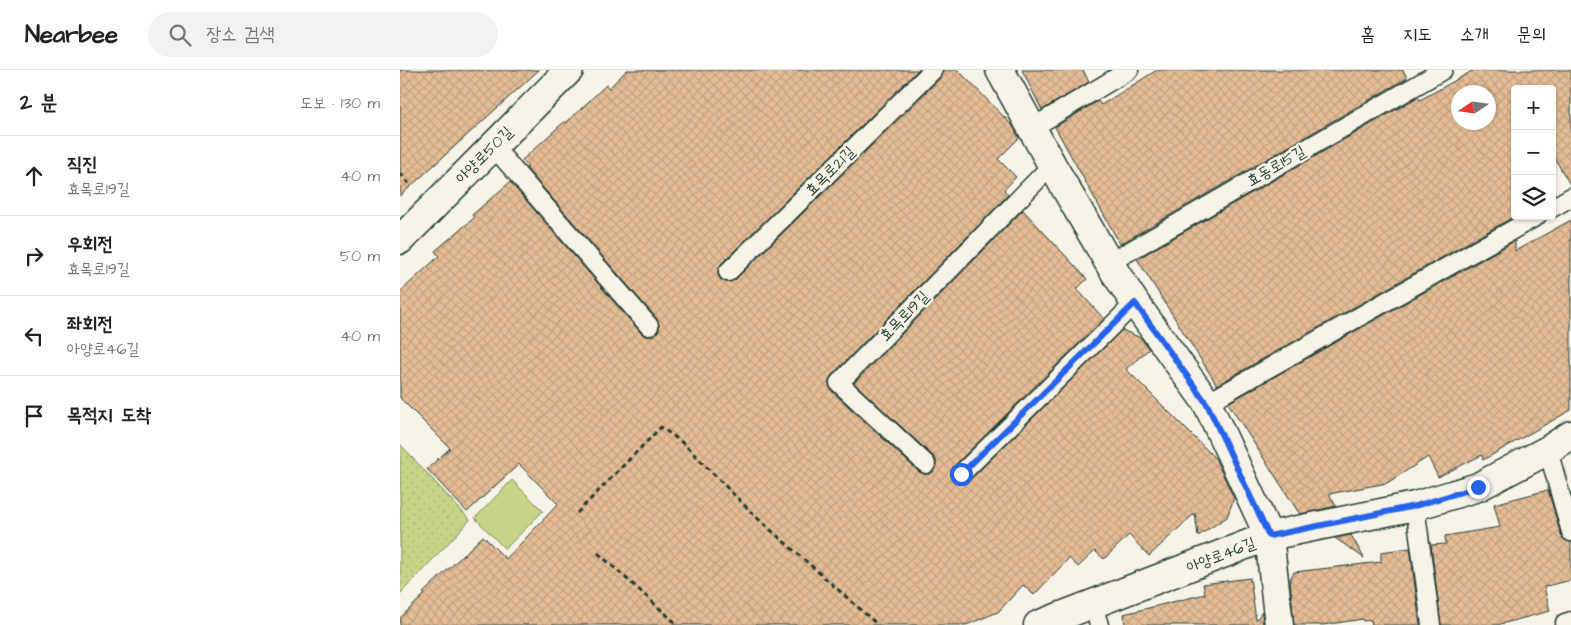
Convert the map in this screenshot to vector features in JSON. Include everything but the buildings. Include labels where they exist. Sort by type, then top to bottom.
[{"type":"street","name":"아양로50길","points":[[400,240],[569,70]]},
{"type":"street","points":[[1000,70],[1052,166],[1110,263],[1135,303],[1207,404],[1269,536],[1279,625]]},
{"type":"street","name":"아양로46길","points":[[1038,625],[1096,615],[1269,536],[1415,506],[1478,487],[1548,450],[1571,434]]},
{"type":"lane","name":"효목로21길","points":[[728,272],[933,70]]},
{"type":"lane","points":[[1032,128],[1129,70]]},
{"type":"lane","name":"효동로15길","points":[[1110,263],[1443,70]]},
{"type":"lane","points":[[494,146],[649,326]]},
{"type":"lane","name":"효목로19길","points":[[926,464],[839,382],[1052,166]]},
{"type":"lane","points":[[1556,206],[1571,197]]},
{"type":"lane","points":[[1207,404],[1530,220]]},
{"type":"lane","points":[[961,474],[1135,303]]},
{"type":"lane","points":[[1548,450],[1571,532]]},
{"type":"lane","points":[[1415,506],[1432,625]]},
{"type":"path","points":[[577,513],[661,427],[684,444],[755,516],[878,625]]},
{"type":"path","points":[[598,553],[678,625]]},
{"type":"green space","points":[[400,444],[470,520],[400,594]]},
{"type":"green space","points":[[512,480],[543,511],[505,549],[475,518]]},
{"type":"route","points":[[961,474],[1135,303],[1207,404],[1269,536],[1415,506],[1478,487]]}]
